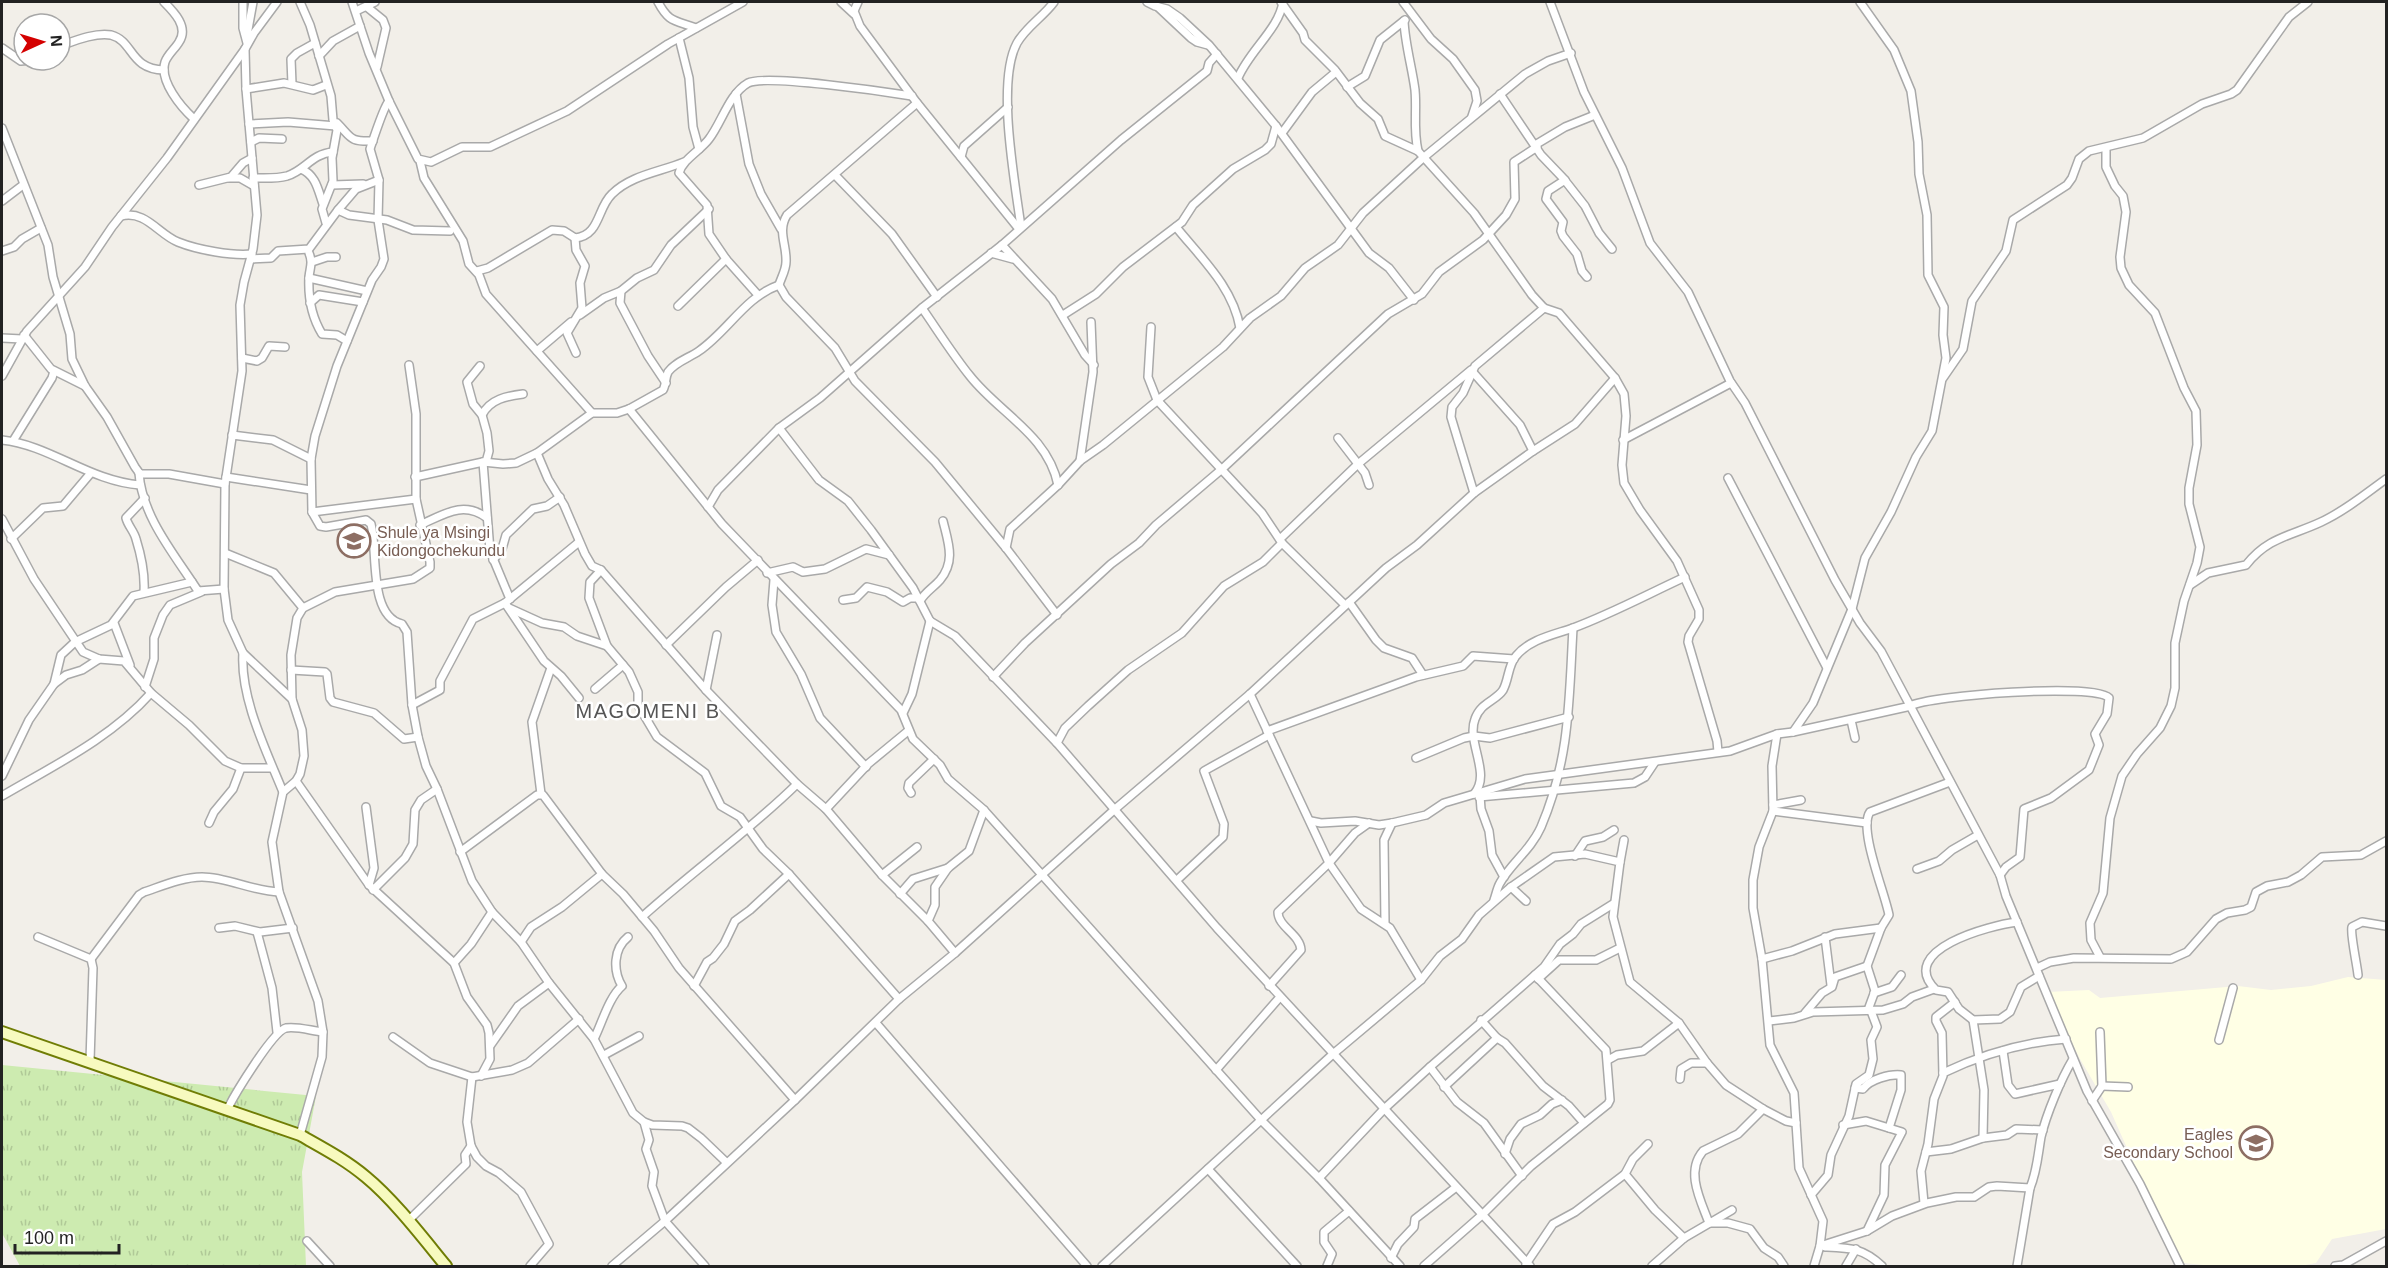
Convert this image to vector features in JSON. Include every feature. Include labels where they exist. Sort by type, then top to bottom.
[{"type":"main road","points":[[2,1032],[228,1108],[300,1135],[337,1155],[369,1179],[446,1266]]},
{"type":"street","points":[[164,2],[180,20],[182,30],[182,38],[168,57],[164,70],[178,105],[194,119]]},
{"type":"street","points":[[243,2],[246,46]]},
{"type":"street","points":[[253,2],[246,46],[246,88],[257,210],[251,257],[243,282],[240,305],[242,358],[225,480],[224,589],[228,620],[243,653],[292,699]]},
{"type":"street","points":[[2,376],[23,337],[85,267],[120,216],[167,158],[277,2]]},
{"type":"street","points":[[300,2],[332,101],[337,135],[333,152],[332,185],[322,211],[326,223]]},
{"type":"street","points":[[352,2],[388,101],[420,161],[427,184],[463,241],[469,264],[477,271],[484,285],[484,292],[494,306],[537,351],[544,362],[567,383],[592,413]]},
{"type":"street","points":[[356,11],[359,2]]},
{"type":"street","points":[[356,11],[375,2]]},
{"type":"street","points":[[658,2],[665,15],[672,21],[696,28]]},
{"type":"street","points":[[420,161],[430,162],[462,147],[490,147],[567,111],[679,38],[743,2]]},
{"type":"street","points":[[841,2],[854,15],[917,103],[1020,228]]},
{"type":"street","points":[[854,15],[858,2]]},
{"type":"street","points":[[1020,228],[1012,170],[1008,107],[1009,66],[1017,44],[1054,2]]},
{"type":"street","points":[[1147,2],[1158,7],[1191,38],[1209,45],[1282,133],[1371,256],[1389,268],[1414,300]]},
{"type":"street","points":[[1282,2],[1303,33],[1305,40],[1336,72],[1360,103],[1378,119],[1385,135],[1418,151],[1474,213],[1524,285],[1544,308],[1559,313],[1622,389],[1626,405],[1622,465],[1626,486],[1685,577],[1700,616],[1688,642],[1717,741],[1718,752]]},
{"type":"street","points":[[1238,78],[1245,61],[1273,25],[1282,2]]},
{"type":"street","points":[[1403,2],[1431,39],[1453,59],[1475,90],[1477,101],[1470,119]]},
{"type":"street","points":[[1550,2],[1584,92],[1626,180],[1650,243],[1688,292],[1731,383],[1745,403],[1835,580],[1860,623],[1881,651],[2001,875],[2006,896],[2092,1101],[2140,1184],[2180,1266]]},
{"type":"street","points":[[1793,732],[1813,703],[1852,609],[1865,558],[1891,512],[1916,457],[1932,431],[1946,358],[1943,335],[1944,307],[1928,274],[1927,215],[1918,174],[1918,142],[1911,91],[1894,50],[1860,2]]},
{"type":"street","points":[[1941,381],[1963,349],[1972,301],[2006,251],[2013,220],[2067,185],[2079,159],[2092,149],[2106,148],[2115,143],[2144,138],[2202,104],[2237,90],[2289,17],[2308,2]]},
{"type":"street","points":[[368,7],[383,20],[386,28],[377,61],[377,72]]},
{"type":"street","points":[[1347,87],[1365,76],[1380,40],[1411,14]]},
{"type":"street","points":[[1404,21],[1415,93],[1414,119],[1418,151]]},
{"type":"street","points":[[319,56],[333,41],[360,26]]},
{"type":"street","points":[[72,43],[98,35],[112,36],[124,44],[142,65],[164,70]]},
{"type":"street","points":[[679,38],[689,78],[693,127],[699,150]]},
{"type":"street","points":[[292,84],[291,59],[315,43]]},
{"type":"street","points":[[1006,548],[1010,529],[1058,485],[1080,461],[1103,445],[1223,347],[1240,328],[1281,296],[1310,263],[1338,245],[1363,213],[1424,158],[1500,94],[1537,67],[1570,53]]},
{"type":"street","points":[[708,507],[718,490],[779,429],[849,373],[922,308],[1002,245],[1121,140],[1207,71],[1209,63],[1216,54]]},
{"type":"street","points":[[1282,133],[1312,92],[1336,72]]},
{"type":"street","points":[[758,296],[726,259],[709,234],[709,208],[703,198],[679,173],[686,161],[710,138],[736,94],[750,82],[764,80],[850,87],[912,96]]},
{"type":"street","points":[[246,88],[284,83],[313,90],[326,85]]},
{"type":"street","points":[[736,94],[749,164],[761,194],[782,230]]},
{"type":"street","points":[[1500,94],[1541,155],[1585,206],[1599,233],[1612,249]]},
{"type":"street","points":[[388,101],[370,149],[379,180],[378,220],[384,259],[367,291],[321,413],[310,459],[312,512],[320,526],[326,528],[366,520],[370,522],[376,586],[388,617],[402,624],[407,632],[412,705],[426,766],[472,881],[492,912],[521,942],[549,983],[594,1039],[633,1113],[652,1125],[688,1128],[726,1162]]},
{"type":"street","points":[[415,477],[484,462],[511,464],[537,453],[592,413],[630,409],[662,391],[669,371],[701,350],[758,296],[779,285],[786,262],[782,223],[790,212],[917,103]]},
{"type":"street","points":[[961,157],[964,146],[1008,107]]},
{"type":"street","points":[[993,677],[1025,643],[1222,469],[1388,314],[1422,294],[1439,272],[1488,234],[1506,214],[1515,199],[1514,162],[1565,127],[1595,115]]},
{"type":"street","points":[[249,124],[334,123],[350,139],[370,149]]},
{"type":"street","points":[[1063,315],[1096,294],[1134,257],[1186,219],[1193,206],[1233,169],[1271,144],[1276,126]]},
{"type":"street","points":[[2,128],[48,245],[53,277],[70,334],[72,359],[85,386],[107,417],[139,473],[140,485],[164,541],[201,592]]},
{"type":"street","points":[[251,142],[259,138],[282,139]]},
{"type":"street","points":[[359,142],[373,141]]},
{"type":"street","points":[[2100,957],[2091,940],[2090,923],[2103,892],[2110,819],[2122,776],[2137,754],[2160,728],[2171,706],[2175,688],[2175,643],[2182,607],[2200,547],[2189,496],[2197,445],[2196,411],[2176,369],[2166,336],[2155,313],[2130,285],[2121,267],[2120,257],[2126,212],[2123,196],[2115,186],[2106,166],[2106,148]]},
{"type":"street","points":[[199,185],[230,178],[254,182],[285,177],[301,169],[316,156],[333,152]]},
{"type":"street","points":[[230,178],[243,163],[252,158]]},
{"type":"street","points":[[477,271],[488,268],[552,230],[564,231],[575,238],[583,237],[593,229],[608,198],[617,189],[650,173],[686,161]]},
{"type":"street","points":[[301,169],[308,172],[314,179],[323,204]]},
{"type":"street","points":[[835,175],[892,234],[937,297]]},
{"type":"street","points":[[332,185],[365,184],[379,180]]},
{"type":"street","points":[[1564,180],[1548,191],[1546,199],[1563,222],[1561,231],[1563,236],[1579,258],[1582,271],[1587,277]]},
{"type":"street","points":[[120,216],[127,214],[146,219],[171,238],[194,247],[251,257],[271,258],[278,251],[309,249],[326,223],[353,192],[365,184]]},
{"type":"street","points":[[2,201],[23,185]]},
{"type":"street","points":[[537,351],[604,298],[621,291],[640,276],[654,270],[671,245],[709,208]]},
{"type":"street","points":[[338,210],[349,215],[387,220],[413,230],[450,231]]},
{"type":"street","points":[[1176,227],[1230,296],[1237,312],[1240,328]]},
{"type":"street","points":[[2,251],[14,247],[22,239],[41,228]]},
{"type":"street","points":[[575,238],[576,250],[585,266],[580,284],[582,306],[580,315],[567,333],[576,353]]},
{"type":"street","points":[[1002,245],[1041,286],[1063,315],[1085,355],[1094,365]]},
{"type":"street","points":[[309,253],[312,262],[309,278],[309,303],[322,334],[337,335],[347,341]]},
{"type":"street","points":[[991,253],[1013,259]]},
{"type":"street","points":[[312,262],[327,257],[336,257]]},
{"type":"street","points":[[678,306],[726,259]]},
{"type":"street","points":[[309,278],[367,291]]},
{"type":"street","points":[[779,285],[786,297],[835,348],[849,373],[935,462],[1006,548],[1057,615]]},
{"type":"street","points":[[621,291],[620,303],[648,356],[666,383]]},
{"type":"street","points":[[309,303],[319,295],[363,302]]},
{"type":"street","points":[[922,308],[970,376],[1010,413],[1046,454],[1053,465],[1058,485]]},
{"type":"street","points":[[1058,743],[1065,728],[1088,706],[1128,670],[1182,633],[1224,585],[1263,562],[1358,464],[1544,308]]},
{"type":"street","points":[[1080,461],[1094,365],[1091,322]]},
{"type":"street","points":[[1150,327],[1148,377],[1157,400],[1262,513],[1281,541],[1347,604],[1376,640],[1384,648],[1410,657],[1423,675]]},
{"type":"street","points":[[2,338],[23,337]]},
{"type":"street","points":[[23,337],[54,371],[85,386]]},
{"type":"street","points":[[242,358],[257,361],[262,358],[269,346],[285,347]]},
{"type":"street","points":[[544,346],[544,362]]},
{"type":"street","points":[[283,792],[296,781],[304,756],[302,730],[292,699],[291,670],[297,618],[303,608],[334,592],[413,579],[430,568],[416,499],[416,414],[409,365]]},
{"type":"street","points":[[480,366],[467,382],[474,405],[482,415],[489,440],[484,462],[489,547],[508,603],[551,668],[561,676],[579,698]]},
{"type":"street","points":[[1471,370],[1520,425],[1533,451]]},
{"type":"street","points":[[1471,370],[1465,388],[1454,402],[1451,412],[1474,493]]},
{"type":"street","points":[[12,441],[52,378],[54,371]]},
{"type":"street","points":[[612,1266],[665,1221],[899,999],[955,953],[1114,810],[1250,694],[1347,604],[1474,493],[1575,424],[1615,378]]},
{"type":"street","points":[[1623,440],[1731,383]]},
{"type":"street","points":[[482,415],[486,407],[500,399],[524,394]]},
{"type":"street","points":[[630,409],[708,507],[774,580],[903,713],[908,731],[940,765],[948,779],[984,810],[1261,1120],[1400,1266]]},
{"type":"street","points":[[779,429],[819,480],[848,501],[889,555],[930,621],[955,636],[1058,743],[1269,986],[1455,1188],[1483,1214],[1527,1265],[1553,1224],[1575,1212],[1625,1174],[1633,1159],[1647,1144]]},
{"type":"street","points":[[232,435],[273,440],[310,459]]},
{"type":"street","points":[[1338,438],[1365,473],[1369,485]]},
{"type":"street","points":[[2,440],[12,441],[90,474],[117,482],[140,485]]},
{"type":"street","points":[[537,453],[592,566],[601,570],[706,690],[797,784],[826,810],[882,875],[928,921],[955,953]]},
{"type":"street","points":[[139,473],[311,490]]},
{"type":"street","points":[[11,539],[44,508],[63,506],[90,474]]},
{"type":"street","points":[[1728,478],[1827,668]]},
{"type":"street","points":[[2190,585],[2208,573],[2245,566],[2265,545],[2322,522],[2358,501],[2386,479]]},
{"type":"street","points":[[493,560],[502,549],[506,535],[533,509],[545,507],[560,497]]},
{"type":"street","points":[[144,592],[143,570],[136,538],[126,518],[145,498]]},
{"type":"street","points":[[312,512],[416,499]]},
{"type":"street","points":[[420,525],[461,508],[478,511],[487,518]]},
{"type":"street","points":[[2,519],[34,579],[83,652],[99,659],[121,660],[148,690],[189,725],[225,761],[241,768],[272,768]]},
{"type":"street","points":[[919,600],[939,580],[950,559],[943,521]]},
{"type":"street","points":[[412,705],[440,690],[440,681],[473,619],[508,603],[579,542]]},
{"type":"street","points":[[768,573],[794,567],[803,572],[828,568],[866,549],[889,555]]},
{"type":"street","points":[[225,554],[270,570],[278,576],[303,608]]},
{"type":"street","points":[[666,645],[758,560]]},
{"type":"street","points":[[601,570],[590,582],[588,591],[592,607],[607,646],[629,672],[638,692],[639,705],[657,737],[705,773],[720,805],[735,813],[763,849],[789,874],[899,999]]},
{"type":"street","points":[[1504,877],[1492,855],[1490,831],[1477,796],[1479,767],[1473,736],[1476,716],[1487,702],[1502,691],[1514,659],[1521,651],[1545,636],[1573,628],[1685,577]]},
{"type":"street","points":[[774,580],[772,609],[776,632],[801,674],[820,718],[866,767]]},
{"type":"street","points":[[54,684],[59,658],[75,642],[114,623],[129,599],[144,592],[192,582]]},
{"type":"street","points":[[843,600],[856,598],[867,587],[887,592],[903,602],[910,598],[919,600]]},
{"type":"street","points":[[2,796],[89,744],[127,718],[148,690],[154,659],[154,638],[162,615],[170,605],[201,592],[224,589]]},
{"type":"street","points":[[508,603],[542,623],[564,627],[577,636],[607,646]]},
{"type":"street","points":[[903,713],[911,696],[930,621]]},
{"type":"street","points":[[114,623],[133,671]]},
{"type":"street","points":[[1492,903],[1504,877],[1528,850],[1540,829],[1560,774],[1569,717],[1573,628]]},
{"type":"street","points":[[706,690],[717,635]]},
{"type":"street","points":[[243,653],[243,682],[272,768],[283,792],[272,842],[279,892],[318,1001],[323,1032],[322,1057],[300,1135]]},
{"type":"street","points":[[1177,880],[1223,837],[1225,832],[1204,771],[1268,733],[1423,675],[1462,666],[1476,655],[1514,659]]},
{"type":"street","points":[[2,776],[29,720],[54,684],[66,675],[82,670],[99,659]]},
{"type":"street","points":[[595,690],[623,664]]},
{"type":"street","points":[[551,668],[532,722],[541,794],[602,874],[642,917],[679,968],[795,1100]]},
{"type":"street","points":[[291,670],[325,672],[330,698],[333,702],[374,712],[404,739],[418,737]]},
{"type":"street","points":[[1477,796],[1526,779],[1740,748],[1777,734],[1851,720],[1944,698],[2062,690],[2089,691],[2106,695],[2109,698],[2107,714],[2095,734],[2099,745],[2089,770],[2051,798],[2024,809],[2020,857],[2006,867],[2001,875]]},
{"type":"street","points":[[1250,694],[1329,863],[1361,909],[1390,928],[1421,980]]},
{"type":"street","points":[[1416,758],[1425,752],[1473,736],[1490,738],[1569,717]]},
{"type":"street","points":[[1851,720],[1856,738]]},
{"type":"street","points":[[826,810],[866,767],[908,731]]},
{"type":"street","points":[[1777,734],[1772,766],[1773,808],[1760,843],[1753,879],[1753,908],[1762,959],[1770,1045],[1794,1093],[1798,1166],[1823,1221],[1820,1246],[1814,1266]]},
{"type":"street","points":[[911,793],[908,788],[909,783],[934,759]]},
{"type":"street","points":[[1311,821],[1321,823],[1343,821],[1379,825],[1426,815],[1440,805],[1477,796],[1513,792],[1552,792],[1638,782],[1645,777],[1655,762]]},
{"type":"street","points":[[209,824],[214,812],[232,789],[241,768]]},
{"type":"street","points":[[296,781],[371,887],[454,963],[467,997],[487,1025],[490,1062],[481,1076]]},
{"type":"street","points":[[1811,1194],[1828,1175],[1831,1155],[1849,1116],[1855,1088],[1858,1082],[1869,1075],[1873,1061],[1871,1042],[1878,1027],[1869,1010],[1874,993],[1867,966],[1881,928],[1889,915],[1869,847],[1867,816],[1870,812],[1950,782]]},
{"type":"street","points":[[642,917],[749,829],[797,784]]},
{"type":"street","points":[[371,887],[405,858],[412,844],[415,810],[421,800],[437,789]]},
{"type":"street","points":[[460,852],[541,794]]},
{"type":"street","points":[[1773,808],[1801,800]]},
{"type":"street","points":[[366,807],[374,868],[371,887]]},
{"type":"street","points":[[1773,808],[1867,823]]},
{"type":"street","points":[[928,921],[935,902],[934,889],[948,868],[969,851],[984,810]]},
{"type":"street","points":[[1269,986],[1301,950],[1300,943],[1279,919],[1278,912],[1329,863],[1355,833],[1369,823]]},
{"type":"street","points":[[1385,924],[1384,840],[1392,823]]},
{"type":"street","points":[[1575,856],[1583,842],[1603,837],[1614,830]]},
{"type":"street","points":[[1917,869],[1939,861],[1952,850],[1978,835]]},
{"type":"street","points":[[1624,840],[1613,904],[1613,917],[1630,982],[1679,1023],[1707,1063],[1726,1085],[1762,1109],[1786,1121],[1796,1123]]},
{"type":"street","points":[[2037,968],[2043,964],[2067,958],[2164,960],[2180,956],[2194,945],[2216,919],[2227,913],[2251,907],[2256,892],[2267,886],[2288,882],[2301,875],[2322,857],[2361,855],[2386,841]]},
{"type":"street","points":[[882,875],[917,847]]},
{"type":"street","points":[[1104,1266],[1333,1054],[1421,980],[1440,956],[1462,939],[1479,915],[1511,887],[1549,859],[1585,854],[1620,862]]},
{"type":"street","points":[[900,894],[913,879],[948,868]]},
{"type":"street","points":[[521,942],[534,925],[562,907],[602,874]]},
{"type":"street","points":[[694,986],[707,962],[724,944],[735,921],[789,874]]},
{"type":"street","points":[[90,1061],[93,968],[91,959],[139,895],[201,877],[216,878],[264,892],[279,892]]},
{"type":"street","points":[[1511,887],[1526,901]]},
{"type":"street","points":[[1536,977],[1560,944],[1581,924],[1613,904]]},
{"type":"street","points":[[454,963],[471,944],[492,912]]},
{"type":"street","points":[[1934,989],[1925,966],[1949,942],[1990,927],[2017,922]]},
{"type":"street","points":[[2358,975],[2356,951],[2350,933],[2352,927],[2362,922],[2386,926]]},
{"type":"street","points":[[219,928],[235,926],[258,932],[293,928]]},
{"type":"street","points":[[1762,959],[1792,951],[1825,937],[1881,928]]},
{"type":"street","points":[[258,932],[272,988],[277,1032]]},
{"type":"street","points":[[38,937],[91,959]]},
{"type":"street","points":[[594,1039],[606,1016],[608,1006],[622,986],[615,975],[619,947],[628,937]]},
{"type":"street","points":[[1825,937],[1832,987]]},
{"type":"street","points":[[1318,1178],[1384,1109],[1481,1020],[1557,961],[1599,959],[1620,948]]},
{"type":"street","points":[[1769,1021],[1794,1018],[1804,1013],[1822,993],[1832,987],[1835,977],[1867,966]]},
{"type":"street","points":[[1874,993],[1892,987],[1901,975]]},
{"type":"street","points":[[1973,1020],[2005,1017],[2010,1012],[2021,987],[2039,976]]},
{"type":"street","points":[[1424,1266],[1522,1176],[1610,1100],[1608,1060],[1604,1047],[1536,977]]},
{"type":"street","points":[[490,1047],[519,1006],[549,983]]},
{"type":"street","points":[[2219,1040],[2233,988]]},
{"type":"street","points":[[1804,1013],[1883,1010],[1903,1004],[1912,997],[1934,989],[1948,992],[1973,1020],[1984,1090],[1983,1138]]},
{"type":"street","points":[[1216,1070],[1280,998]]},
{"type":"street","points":[[1924,1203],[1921,1172],[1934,1099],[1942,1083],[1943,1073],[1942,1033],[1936,1017],[1955,1002]]},
{"type":"street","points":[[393,1037],[430,1063],[472,1077],[515,1069],[528,1063],[579,1019]]},
{"type":"street","points":[[1481,1020],[1543,1086],[1569,1106],[1584,1124]]},
{"type":"street","points":[[876,1023],[1087,1266]]},
{"type":"street","points":[[1608,1060],[1617,1055],[1643,1052],[1679,1023]]},
{"type":"street","points":[[228,1108],[241,1082],[277,1032],[290,1028],[323,1032]]},
{"type":"street","points":[[2092,1101],[2102,1086],[2100,1032]]},
{"type":"street","points":[[604,1055],[639,1036]]},
{"type":"street","points":[[1444,1087],[1497,1038]]},
{"type":"street","points":[[1943,1073],[1980,1058],[2036,1041],[2066,1039]]},
{"type":"street","points":[[2003,1051],[2008,1085],[2015,1094],[2060,1084]]},
{"type":"street","points":[[2017,1266],[2030,1188],[2043,1130],[2060,1084],[2073,1059]]},
{"type":"street","points":[[1680,1079],[1681,1070],[1687,1065],[1707,1063]]},
{"type":"street","points":[[1430,1067],[1437,1073],[1444,1087],[1457,1102],[1484,1123],[1522,1176]]},
{"type":"street","points":[[1855,1088],[1863,1089],[1866,1085],[1891,1075],[1901,1075],[1901,1090],[1888,1128]]},
{"type":"street","points":[[472,1077],[467,1122],[471,1146],[486,1167],[499,1173],[521,1192],[548,1242],[548,1248],[530,1266]]},
{"type":"street","points":[[2102,1086],[2128,1087]]},
{"type":"street","points":[[1505,1154],[1510,1139],[1521,1124],[1540,1115],[1550,1106],[1562,1100]]},
{"type":"street","points":[[1709,1223],[1694,1179],[1699,1156],[1703,1151],[1737,1134],[1762,1109]]},
{"type":"street","points":[[1843,1125],[1866,1121],[1902,1132],[1885,1165],[1884,1195],[1867,1231]]},
{"type":"street","points":[[644,1122],[649,1140],[646,1149],[654,1172],[652,1186],[665,1221],[705,1266]]},
{"type":"street","points":[[1926,1152],[1951,1149],[1983,1138],[2007,1135],[2016,1129],[2043,1130]]},
{"type":"street","points":[[408,1221],[466,1164],[465,1155],[471,1146]]},
{"type":"street","points":[[1208,1169],[1297,1266]]},
{"type":"street","points":[[1625,1174],[1655,1210],[1684,1238]]},
{"type":"street","points":[[1820,1246],[1867,1231],[1892,1216],[1924,1203],[1956,1197],[1974,1197],[1989,1187],[2030,1188]]},
{"type":"street","points":[[1391,1258],[1398,1244],[1414,1227],[1415,1219],[1455,1188]]},
{"type":"street","points":[[1652,1266],[1684,1238],[1732,1210]]},
{"type":"street","points":[[1327,1266],[1332,1255],[1324,1242],[1324,1232],[1349,1211]]},
{"type":"street","points":[[1709,1223],[1728,1223],[1750,1229],[1764,1248],[1779,1258],[1785,1266]]},
{"type":"street","points":[[307,1241],[330,1266]]},
{"type":"street","points":[[2335,1266],[2349,1262],[2386,1241]]},
{"type":"street","points":[[1820,1246],[1856,1249],[1871,1256],[1882,1266]]},
{"type":"street","points":[[1846,1266],[1856,1249]]},
{"type":"shaded area","name":"Eagles Secondary School","points":[[2348,977],[2386,980],[2386,1229],[2332,1239],[2316,1263],[2300,1266],[2213,1266],[2184,1263],[2139,1175],[2111,1112],[2080,1059],[2047,992],[2089,990],[2100,998],[2238,986],[2271,990],[2311,986]]},
{"type":"green space","points":[[2,1065],[316,1096],[302,1172],[306,1266],[20,1266],[2,1233]]},
{"type":"place","name":"Shule ya Msingi Kidongochekundu","points":[[354,541]]},
{"type":"place","name":"Eagles Secondary School","points":[[2256,1143]]},
{"type":"district","name":"MAGOMENI B","points":[[648,711]]}]
